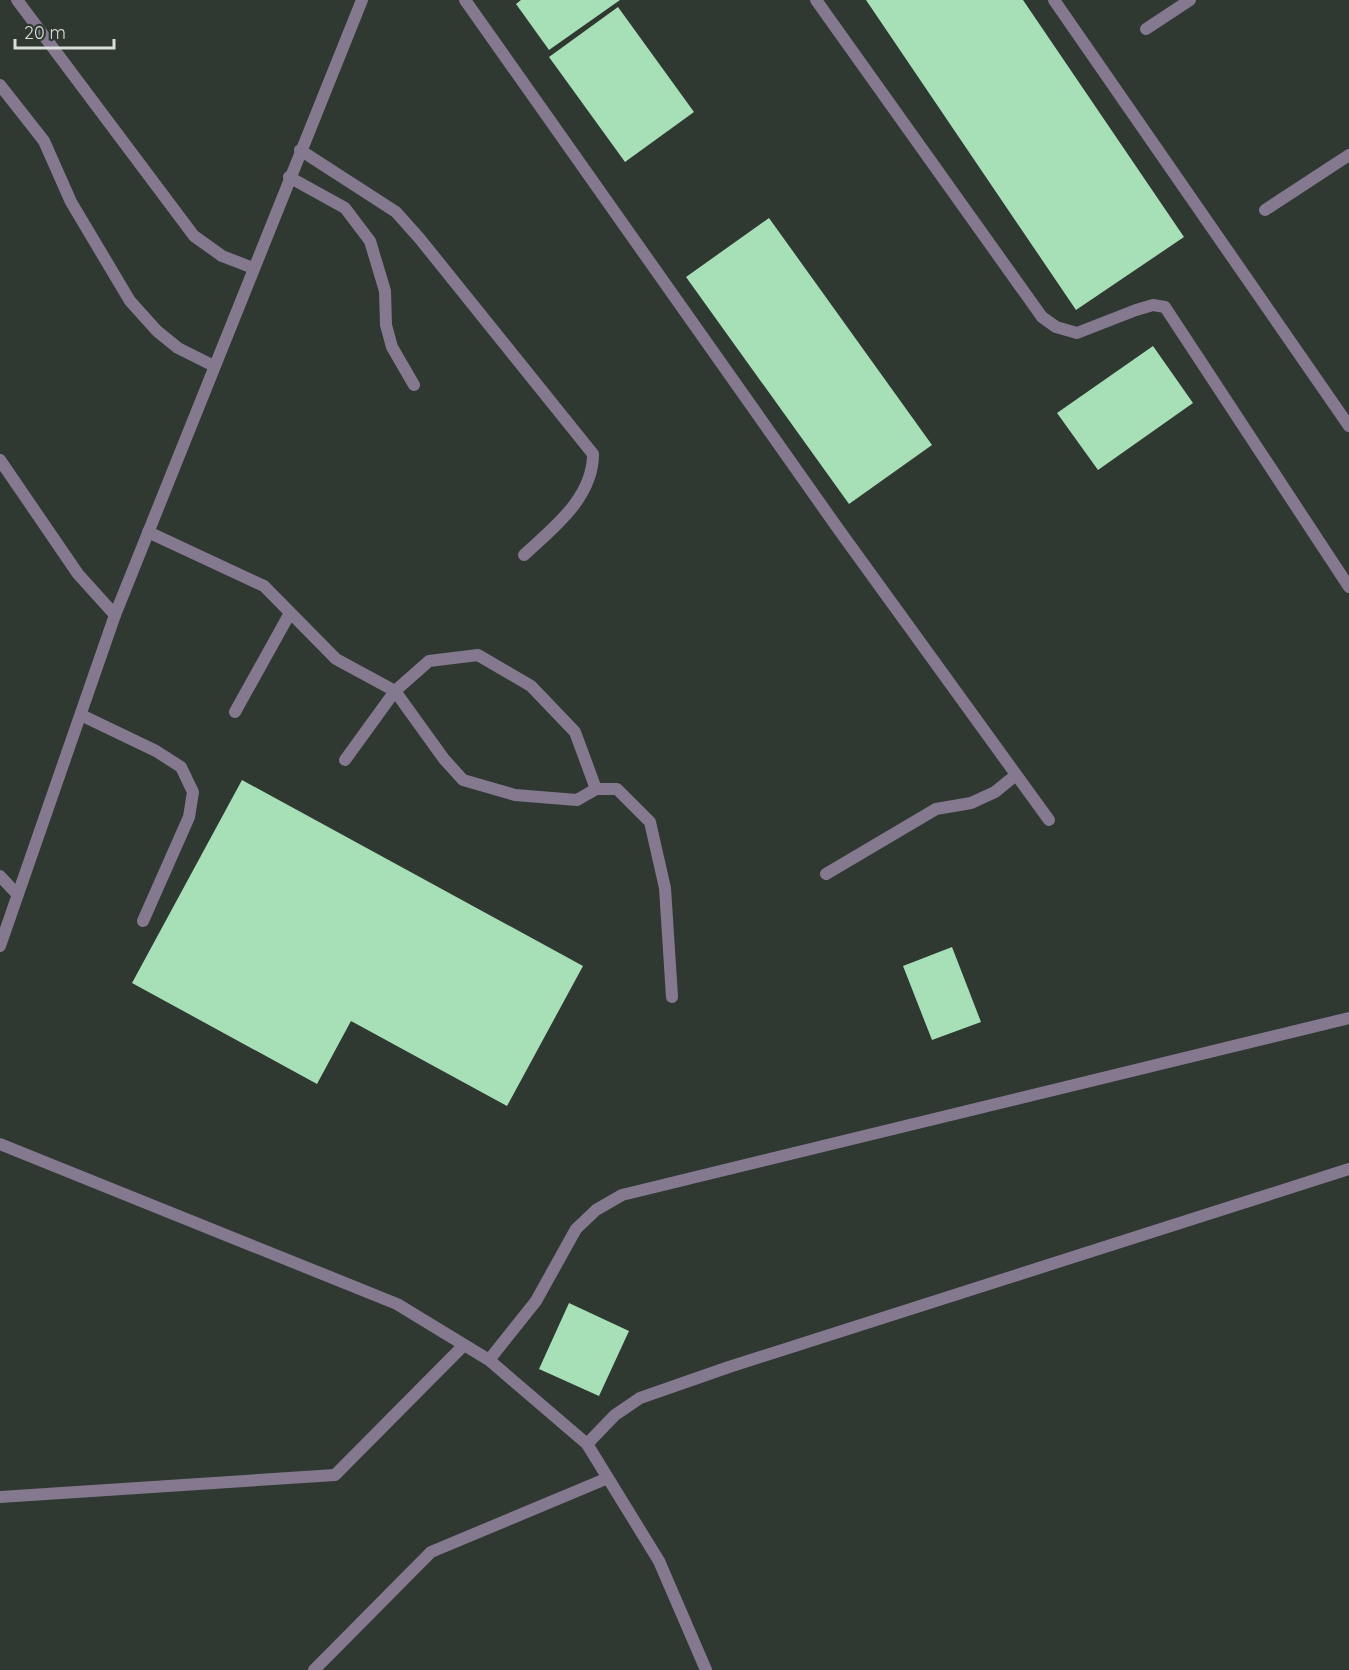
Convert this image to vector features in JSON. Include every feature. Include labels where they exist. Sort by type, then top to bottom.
[{"type":"street","points":[[17,0],[194,236],[222,256],[253,268]]},
{"type":"street","points":[[0,946],[3,925],[81,715],[115,615],[362,0]]},
{"type":"street","points":[[465,0],[839,530],[1049,820]]},
{"type":"street","points":[[816,0],[1042,317],[1056,327],[1077,333],[1136,310],[1153,305],[1165,307],[1349,587]]},
{"type":"street","points":[[1054,0],[1349,426]]},
{"type":"street","points":[[1146,29],[1191,0]]},
{"type":"street","points":[[0,85],[44,141],[71,202],[130,301],[156,331],[178,348],[214,366]]},
{"type":"street","points":[[300,150],[342,175],[396,213],[420,239],[593,454],[593,469],[572,511],[524,555]]},
{"type":"street","points":[[1265,210],[1349,155]]},
{"type":"street","points":[[289,177],[345,208],[370,241],[385,291],[386,325],[392,346],[414,385]]},
{"type":"street","points":[[0,460],[78,574],[115,615]]},
{"type":"street","points":[[148,531],[264,586],[336,659],[395,691],[444,759],[463,780],[515,795],[577,800],[596,789],[617,789],[650,822],[665,888],[672,997]]},
{"type":"street","points":[[235,712],[290,612]]},
{"type":"street","points":[[345,760],[395,691],[429,661],[478,655],[531,686],[575,732],[596,789]]},
{"type":"street","points":[[81,715],[156,751],[181,766],[193,792],[189,817],[143,921]]},
{"type":"street","points":[[826,874],[936,809],[971,803],[995,792],[1016,775]]},
{"type":"street","points":[[0,876],[16,894]]},
{"type":"street","points":[[489,1360],[536,1301],[576,1229],[596,1210],[621,1196],[1349,1018]]},
{"type":"street","points":[[0,1144],[397,1304],[489,1360],[587,1444],[659,1561],[706,1670]]},
{"type":"street","points":[[587,1444],[615,1415],[640,1398],[729,1367],[1349,1169]]},
{"type":"street","points":[[0,1497],[335,1475],[464,1345]]},
{"type":"street","points":[[314,1670],[431,1552],[608,1478]]},
{"type":"building","points":[[521,0],[620,0],[549,50],[516,4]]},
{"type":"building","points":[[866,0],[1023,0],[1184,237],[1076,310]]},
{"type":"building","points":[[618,7],[694,112],[625,162],[549,57]]},
{"type":"building","points":[[769,218],[932,445],[849,504],[686,277]]},
{"type":"building","points":[[1153,346],[1193,403],[1098,470],[1057,413]]},
{"type":"building","points":[[242,780],[583,966],[507,1106],[351,1021],[317,1084],[132,983]]},
{"type":"building","points":[[952,947],[981,1022],[932,1040],[903,966]]},
{"type":"building","points":[[569,1303],[629,1331],[599,1396],[539,1369]]}]
